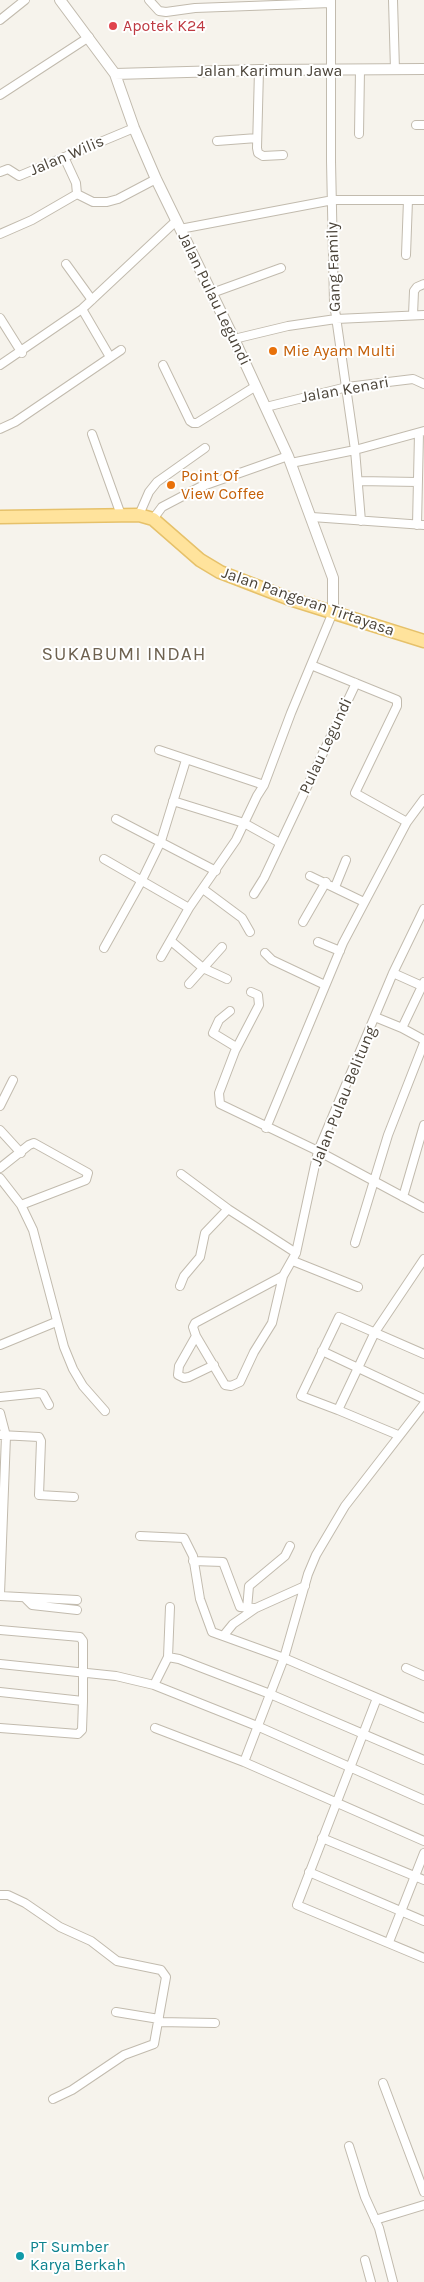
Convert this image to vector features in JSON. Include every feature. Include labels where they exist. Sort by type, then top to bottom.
[{"type":"main road","name":"Jalan Pangeran Tirtayasa","points":[[0,517],[139,515],[153,519],[200,560],[220,572],[252,585],[424,641]]},
{"type":"street","points":[[0,20],[25,0]]},
{"type":"street","name":"Jalan Pulau Legundi","points":[[60,0],[115,74],[134,128],[156,179],[290,459],[333,578],[333,612]]},
{"type":"street","points":[[149,0],[159,11],[166,12],[195,8],[331,2]]},
{"type":"street","points":[[393,0],[395,70]]},
{"type":"street","name":"Gang Family","points":[[331,2],[332,200],[336,318],[356,450],[361,521]]},
{"type":"street","points":[[0,95],[89,37]]},
{"type":"street","name":"Jalan Karimun Jawa","points":[[115,74],[259,70],[424,69]]},
{"type":"street","points":[[259,70],[258,153],[268,157],[283,155]]},
{"type":"street","points":[[359,134],[360,70]]},
{"type":"street","name":"Jalan Wilis","points":[[0,172],[8,169],[19,176],[134,128]]},
{"type":"street","points":[[217,141],[257,138]]},
{"type":"street","points":[[64,157],[76,183],[77,194]]},
{"type":"street","points":[[77,194],[93,202],[107,202],[118,199],[156,179]]},
{"type":"street","points":[[0,234],[32,220],[77,194]]},
{"type":"street","points":[[0,366],[82,309],[178,225],[332,200],[424,200]]},
{"type":"street","points":[[406,255],[408,200]]},
{"type":"street","points":[[66,264],[92,300]]},
{"type":"street","points":[[212,293],[281,268]]},
{"type":"street","points":[[413,315],[414,291],[417,287],[424,284]]},
{"type":"street","points":[[82,309],[110,357]]},
{"type":"street","points":[[234,339],[288,326],[336,318],[424,315]]},
{"type":"street","points":[[0,318],[22,352]]},
{"type":"street","points":[[0,429],[15,422],[121,350]]},
{"type":"street","points":[[163,365],[190,421],[193,423],[197,423],[256,386]]},
{"type":"street","name":"Jalan Kenari","points":[[266,407],[347,387],[413,379],[424,384]]},
{"type":"street","points":[[153,519],[162,508],[200,487],[290,459],[356,450],[422,432],[418,482],[421,525],[312,517]]},
{"type":"street","points":[[92,434],[121,515]]},
{"type":"street","points":[[139,515],[149,492],[157,482],[205,448]]},
{"type":"street","points":[[358,481],[418,482]]},
{"type":"street","points":[[161,957],[188,908],[216,871],[264,785],[333,612]]},
{"type":"street","name":"Pulau Legundi","points":[[254,894],[264,878],[356,683],[311,665]]},
{"type":"street","points":[[356,683],[394,698],[397,703],[355,792],[407,822]]},
{"type":"street","points":[[158,750],[264,785]]},
{"type":"street","points":[[104,948],[142,880],[161,840],[186,760]]},
{"type":"street","points":[[266,1128],[340,951],[407,822],[424,799]]},
{"type":"street","points":[[173,801],[244,823],[280,843]]},
{"type":"street","points":[[116,819],[161,840],[216,871]]},
{"type":"street","points":[[104,859],[188,908]]},
{"type":"street","points":[[335,887],[346,860]]},
{"type":"street","points":[[310,876],[326,882],[364,902]]},
{"type":"street","points":[[303,922],[326,882]]},
{"type":"street","points":[[203,889],[242,918],[250,932]]},
{"type":"street","name":"Jalan Pulau Belitung","points":[[214,1365],[225,1384],[232,1386],[240,1382],[275,1314],[283,1276],[296,1253],[318,1151],[393,973],[424,909]]},
{"type":"street","points":[[171,941],[203,968],[227,979]]},
{"type":"street","points":[[318,942],[340,951]]},
{"type":"street","points":[[189,984],[222,947]]},
{"type":"street","points":[[265,953],[272,960],[325,985]]},
{"type":"street","points":[[393,973],[423,984],[402,1028]]},
{"type":"street","points":[[251,992],[258,995],[259,1005],[236,1047],[219,1093],[220,1104],[266,1128],[318,1151],[424,1208]]},
{"type":"street","points":[[230,1011],[219,1020],[213,1033],[236,1047]]},
{"type":"street","points":[[355,1243],[388,1136],[424,1041],[402,1028],[375,1017]]},
{"type":"street","points":[[0,1106],[14,1080]]},
{"type":"street","points":[[403,1197],[424,1125]]},
{"type":"street","points":[[0,1130],[20,1153]]},
{"type":"street","points":[[0,1168],[29,1145],[38,1144],[89,1175],[86,1180],[21,1205]]},
{"type":"street","points":[[181,1174],[228,1209],[296,1253]]},
{"type":"street","points":[[0,1178],[21,1205],[37,1241],[56,1322],[73,1369],[83,1386],[105,1410]]},
{"type":"street","points":[[180,1286],[184,1276],[200,1257],[205,1233],[228,1209]]},
{"type":"street","points":[[338,1410],[375,1332],[424,1259]]},
{"type":"street","points":[[293,1261],[358,1287]]},
{"type":"street","points":[[196,1336],[177,1371],[180,1377],[189,1377],[214,1365],[196,1336],[193,1327],[195,1323],[283,1276]]},
{"type":"street","points":[[398,1435],[302,1397],[339,1317],[424,1354]]},
{"type":"street","points":[[0,1345],[56,1322]]},
{"type":"street","points":[[322,1351],[424,1399]]},
{"type":"street","points":[[0,1397],[39,1393],[43,1394],[49,1405]]},
{"type":"street","points":[[244,1762],[284,1658],[316,1555],[345,1506],[398,1435],[424,1404]]},
{"type":"street","points":[[0,1413],[3,1436],[0,1595],[26,1599],[77,1600]]},
{"type":"street","points":[[3,1436],[36,1436],[40,1438],[39,1495],[74,1497]]},
{"type":"street","points":[[140,1536],[182,1537],[191,1548],[200,1599],[210,1629],[217,1635],[224,1635],[284,1658],[424,1718]]},
{"type":"street","points":[[235,1592],[249,1586],[285,1556],[290,1546]]},
{"type":"street","points":[[193,1562],[223,1562],[243,1608]]},
{"type":"street","points":[[243,1608],[249,1586]]},
{"type":"street","points":[[224,1635],[233,1624],[256,1608],[305,1586]]},
{"type":"street","points":[[26,1599],[32,1605],[77,1610]]},
{"type":"street","points":[[154,1685],[168,1657],[170,1606]]},
{"type":"street","points":[[233,1624],[235,1614],[243,1608],[256,1608]]},
{"type":"street","points":[[0,1630],[80,1637],[83,1641],[82,1730],[78,1734],[0,1728]]},
{"type":"street","points":[[168,1657],[179,1659],[270,1694],[424,1760]]},
{"type":"street","points":[[0,1664],[116,1676],[154,1685],[257,1726],[424,1800]]},
{"type":"street","points":[[406,1668],[424,1676]]},
{"type":"street","points":[[0,1692],[83,1701]]},
{"type":"street","points":[[377,1698],[309,1872],[298,1907],[424,1958]]},
{"type":"street","points":[[155,1728],[244,1762],[336,1804],[424,1840]]},
{"type":"street","points":[[322,1838],[424,1880]]},
{"type":"street","points":[[388,1942],[424,1853]]},
{"type":"street","points":[[309,1872],[424,1921]]},
{"type":"street","points":[[0,1895],[8,1895],[25,1903],[60,1927],[91,1942],[117,1961],[164,1972],[166,1976],[154,2044],[124,2056],[72,2090],[53,2099]]},
{"type":"street","points":[[116,2012],[159,2020],[215,2023]]},
{"type":"street","points":[[383,2083],[424,2192]]},
{"type":"street","points":[[349,2146],[365,2197],[375,2220],[393,2282]]},
{"type":"street","points":[[375,2220],[424,2205]]},
{"type":"street","points":[[365,2260],[371,2282]]},
{"type":"place","name":"Apotek K24","points":[[113,26]]},
{"type":"place","name":"Mie Ayam Multi","points":[[273,351]]},
{"type":"place","name":"Point Of View Coffee","points":[[171,485]]},
{"type":"place","name":"PT Sumber Karya Berkah","points":[[20,2256]]},
{"type":"district","name":"SUKABUMI INDAH","points":[[124,655]]}]
